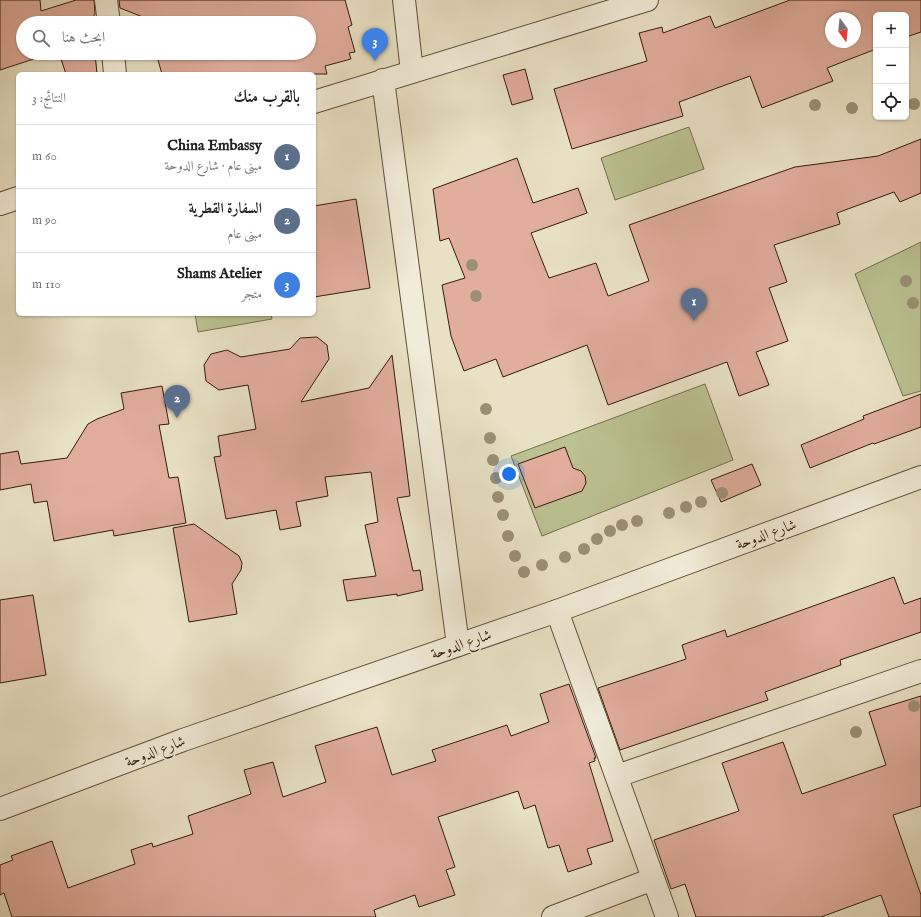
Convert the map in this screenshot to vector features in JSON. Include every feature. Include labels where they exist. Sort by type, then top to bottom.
[{"type":"street","points":[[106,0],[108,16]]},
{"type":"street","points":[[404,0],[412,72]]},
{"type":"street","points":[[316,101],[647,0]]},
{"type":"street","points":[[114,60],[115,72]]},
{"type":"street","points":[[383,80],[458,645]]},
{"type":"street","points":[[0,204],[16,199]]},
{"type":"street","name":"شارع الدوحة","points":[[0,809],[183,740],[557,610],[921,477]]},
{"type":"street","points":[[557,610],[667,917]]},
{"type":"street","points":[[616,776],[921,671]]},
{"type":"street","points":[[553,917],[653,879]]},
{"type":"green space","points":[[689,127],[704,169],[615,200],[601,158]]},
{"type":"green space","points":[[921,242],[921,391],[903,396],[855,274]]},
{"type":"green space","points":[[195,316],[271,316],[272,319],[198,332]]},
{"type":"green space","points":[[705,384],[733,460],[542,536],[511,456]]},
{"type":"building","points":[[0,0],[40,0],[41,11],[76,0],[94,0],[95,14],[94,16],[16,16],[16,60],[31,60],[0,70]]},
{"type":"building","points":[[119,0],[345,0],[352,25],[348,27],[355,52],[349,53],[351,59],[325,66],[327,74],[316,74],[316,72],[161,72],[158,60],[316,60],[316,16],[140,16],[120,8]]},
{"type":"building","points":[[790,0],[921,0],[921,32],[909,36],[909,12],[873,12],[873,50],[827,68],[833,81],[762,108],[750,76],[679,102],[683,116],[572,149],[554,89],[647,61],[639,33],[662,27],[663,33],[710,16],[715,28]]},
{"type":"building","points":[[61,60],[96,60],[97,72],[65,72]]},
{"type":"building","points":[[525,69],[533,99],[512,105],[503,75]]},
{"type":"building","points":[[921,139],[921,193],[900,202],[894,192],[837,213],[840,224],[774,245],[787,282],[769,288],[788,341],[756,352],[769,385],[739,396],[727,362],[608,405],[587,345],[503,377],[496,359],[464,371],[451,336],[442,285],[465,278],[449,238],[440,241],[433,189],[517,158],[533,203],[578,188],[587,213],[531,233],[549,278],[596,263],[608,296],[649,281],[629,225],[795,167],[878,156]]},
{"type":"building","points":[[356,199],[370,288],[316,297],[316,206]]},
{"type":"building","points":[[317,337],[327,345],[329,359],[301,402],[369,388],[392,355],[410,496],[397,498],[413,571],[420,570],[423,590],[397,596],[397,594],[347,601],[343,580],[376,576],[365,525],[378,522],[371,472],[325,477],[328,496],[296,502],[301,526],[280,530],[276,510],[226,519],[214,457],[221,456],[218,436],[256,429],[248,385],[219,390],[206,381],[204,365],[211,354],[227,350],[241,357],[290,349],[300,338]]},
{"type":"building","points":[[162,386],[169,424],[159,425],[169,478],[178,477],[186,523],[114,536],[113,530],[54,541],[47,501],[34,503],[31,484],[0,490],[0,454],[18,451],[21,464],[67,458],[88,424],[124,409],[121,393]]},
{"type":"building","points":[[921,394],[921,427],[874,444],[873,443],[810,468],[801,445],[864,419],[863,416]]},
{"type":"building","points":[[565,447],[573,468],[581,471],[585,476],[586,483],[582,491],[535,508],[518,464]]},
{"type":"building","points":[[752,464],[761,485],[721,502],[711,480]]},
{"type":"building","points":[[194,524],[239,556],[242,563],[241,570],[232,584],[237,614],[189,622],[173,528]]},
{"type":"building","points":[[894,577],[904,604],[921,598],[921,632],[840,660],[841,665],[765,692],[768,700],[620,750],[598,688],[686,659],[682,645],[725,630],[727,637]]},
{"type":"building","points":[[33,595],[46,675],[0,683],[0,600]]},
{"type":"building","points":[[569,684],[596,758],[594,758],[595,761],[589,763],[613,841],[587,849],[592,864],[568,872],[559,845],[548,848],[535,805],[524,809],[518,791],[438,817],[455,867],[446,870],[455,895],[419,907],[415,895],[374,910],[376,917],[12,917],[4,893],[0,895],[0,865],[13,860],[11,856],[52,841],[68,888],[135,864],[131,850],[152,843],[153,847],[193,834],[188,816],[251,794],[244,770],[273,762],[283,797],[326,782],[315,746],[377,727],[392,775],[436,761],[432,750],[507,725],[511,736],[549,722],[540,694]]},
{"type":"building","points":[[921,696],[921,806],[893,815],[921,895],[921,917],[889,917],[881,895],[821,917],[696,917],[685,884],[671,889],[654,840],[739,811],[722,763],[783,742],[802,794],[886,765],[869,712]]},
{"type":"place","name":"Shams Atelier","points":[[375,61]]},
{"type":"place","name":"China Embassy","points":[[694,321]]},
{"type":"place","name":"السفارة القطرية","points":[[177,418]]}]
